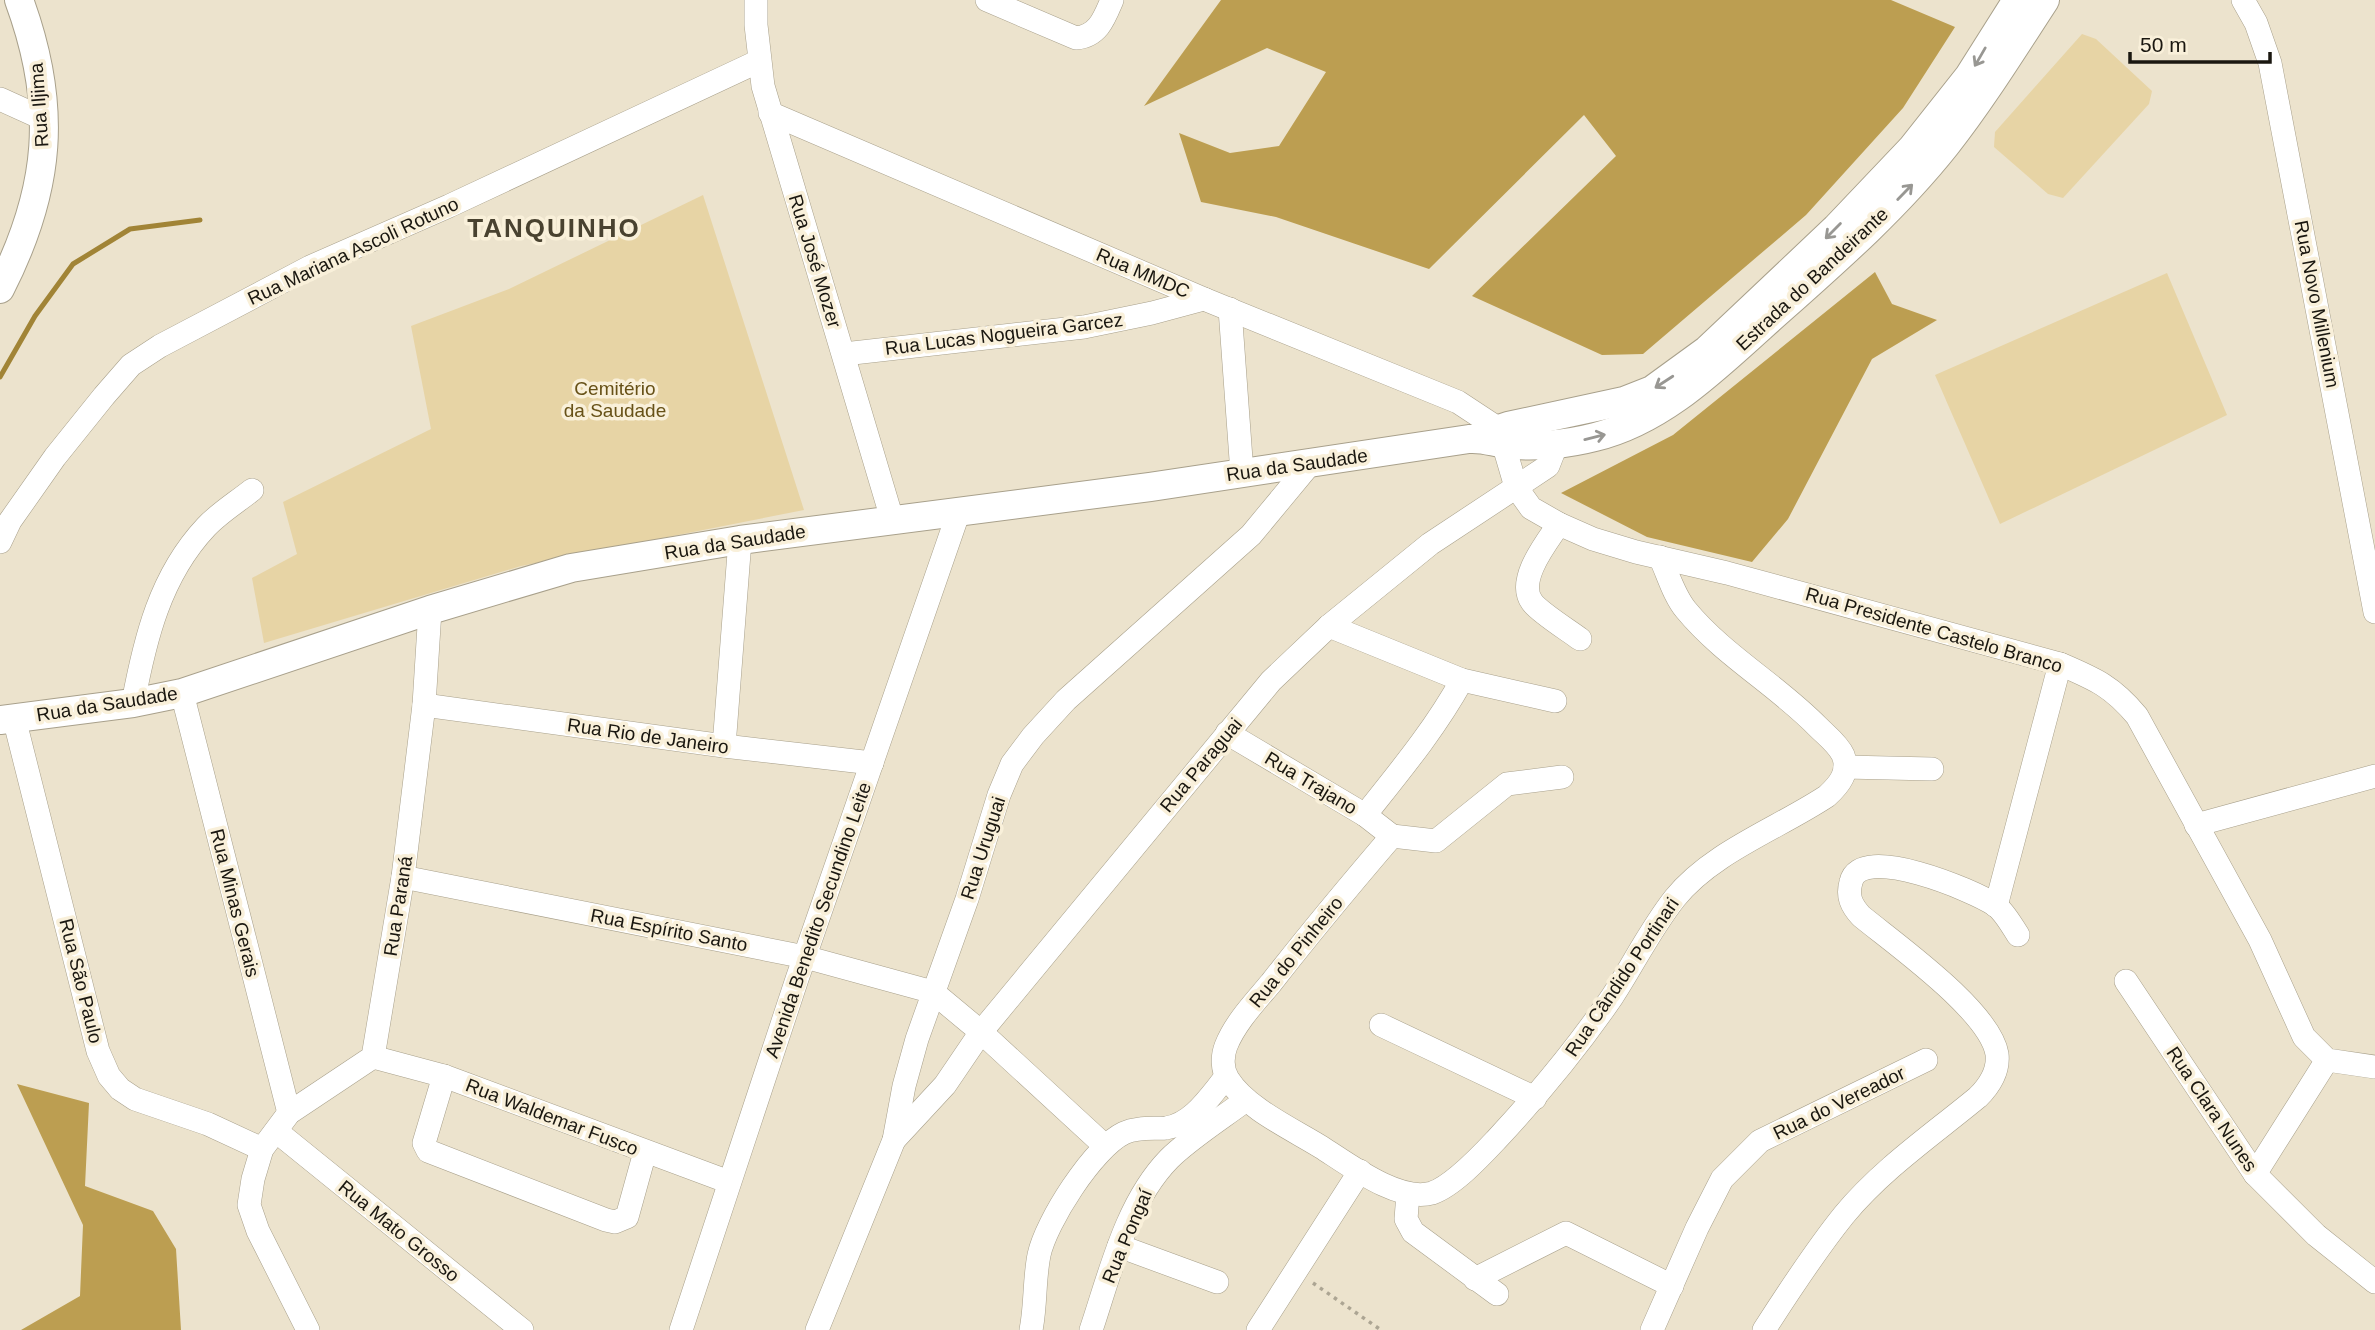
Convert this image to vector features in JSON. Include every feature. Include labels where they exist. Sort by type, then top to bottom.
[{"type":"main road","name":"Rua Iljima","points":[[0,289],[25,232],[38,192],[43,151],[44,119],[38,67],[30,30],[19,0]]},
{"type":"main road","name":"Estrada do Bandeirante","points":[[1496,437],[1557,443],[1595,438],[1662,409],[1720,364],[1849,248],[1912,184],[1946,145],[1991,84],[2045,0]]},
{"type":"main road","name":"Estrada do Bandeirante","points":[[1496,437],[1624,401],[1652,390],[1707,350],[1836,228],[1912,148],[1969,76],[2010,6]]},
{"type":"main road","name":"Rua da Saudade","points":[[7,719],[133,703],[182,693],[430,610],[571,568],[740,540],[1309,465],[1496,437]]},
{"type":"street","name":"Rua José Mozer","points":[[756,0],[759,61],[771,113],[892,519]]},
{"type":"street","points":[[987,0],[1076,38],[1087,37],[1096,31],[1112,0]]},
{"type":"street","name":"Rua Novo Millenium","points":[[2243,0],[2256,23],[2270,63],[2375,612]]},
{"type":"street","name":"Rua Mariana Ascoli Rotuno","points":[[0,542],[5,523],[55,457],[131,365],[160,346],[310,267],[449,206],[759,61]]},
{"type":"street","points":[[0,99],[44,119]]},
{"type":"street","name":"Rua MMDC","points":[[771,113],[1204,299],[1458,402],[1496,437]]},
{"type":"street","name":"Rua Lucas Nogueira Garcez","points":[[844,354],[1084,327],[1204,299]]},
{"type":"street","points":[[1230,309],[1242,473]]},
{"type":"street","name":"Rua Presidente Castelo Branco","points":[[1496,437],[1516,488],[1531,508],[1593,539],[2060,664],[2100,681],[2120,696],[2137,716],[2260,940],[2304,1037],[2327,1060]]},
{"type":"street","name":"Rua Paraguai","points":[[894,1140],[945,1085],[981,1032],[1270,681],[1329,626],[1430,544],[1548,466],[1557,443]]},
{"type":"street","name":"Rua Uruguai","points":[[817,1330],[894,1140],[904,1086],[933,992],[967,899],[999,795],[1012,764],[1066,700],[1251,535],[1309,465]]},
{"type":"street","points":[[133,703],[142,653],[157,604],[182,556],[208,526],[252,490]]},
{"type":"street","name":"Avenida Benedito Secundino Leite","points":[[681,1330],[804,957],[959,511]]},
{"type":"street","points":[[1559,524],[1536,557],[1527,584],[1531,602],[1580,639]]},
{"type":"street","points":[[724,747],[740,540]]},
{"type":"street","points":[[1660,558],[1684,609],[1717,641],[1801,709],[1839,748],[1845,767],[1932,769]]},
{"type":"street","name":"Rua Paraná","points":[[373,1056],[403,877],[424,705],[430,610]]},
{"type":"street","points":[[1329,626],[1462,680],[1555,701]]},
{"type":"street","points":[[1996,906],[2060,664]]},
{"type":"street","points":[[1365,815],[1427,738],[1444,714],[1462,680]]},
{"type":"street","name":"Rua Minas Gerais","points":[[182,693],[275,1131]]},
{"type":"street","name":"Rua Rio de Janeiro","points":[[424,705],[724,747],[872,764]]},
{"type":"street","name":"Rua São Paulo","points":[[7,719],[99,1051],[109,1076],[120,1089],[135,1099],[208,1124],[275,1131]]},
{"type":"street","name":"Rua Trajano","points":[[1227,733],[1365,815],[1392,836]]},
{"type":"street","name":"Rua Cândido Portinari","points":[[1408,1194],[1432,1193],[1457,1177],[1478,1160],[1535,1098],[1584,1038],[1675,897],[1724,857],[1827,796],[1840,784],[1845,767]]},
{"type":"street","points":[[2196,825],[2375,776]]},
{"type":"street","points":[[1392,836],[1436,841],[1507,784],[1562,777]]},
{"type":"street","name":"Rua do Pinheiro","points":[[1226,1077],[1224,1049],[1231,1035],[1322,917],[1392,836]]},
{"type":"street","points":[[1764,1330],[1794,1283],[1845,1214],[1897,1162],[1978,1097],[1988,1087],[1995,1072],[1995,1047],[1983,1026],[1965,1004],[1861,916],[1852,905],[1849,894],[1851,878],[1857,872],[1886,865],[1947,883],[1996,906],[2018,935]]},
{"type":"street","name":"Rua Espírito Santo","points":[[403,877],[804,957],[933,992]]},
{"type":"street","name":"Rua Clara Nunes","points":[[2126,981],[2255,1174],[2316,1235],[2375,1282]]},
{"type":"street","points":[[933,992],[981,1032],[1105,1146]]},
{"type":"street","points":[[1381,1025],[1535,1098]]},
{"type":"street","points":[[308,1330],[258,1231],[249,1205],[253,1179],[275,1131],[373,1056]]},
{"type":"street","name":"Rua Waldemar Fusco","points":[[373,1056],[444,1076],[729,1182]]},
{"type":"street","name":"Rua do Vereador","points":[[1652,1330],[1722,1179],[1759,1142],[1926,1060]]},
{"type":"street","points":[[2255,1174],[2327,1060],[2375,1067]]},
{"type":"street","points":[[444,1076],[424,1143],[428,1151],[606,1220],[615,1222],[627,1217],[645,1152]]},
{"type":"street","points":[[1031,1330],[1039,1254],[1051,1222],[1065,1198],[1105,1146],[1124,1133],[1146,1128],[1169,1128],[1188,1121],[1226,1077],[1246,1101],[1360,1171],[1408,1194],[1406,1219],[1413,1233],[1497,1294]]},
{"type":"street","name":"Rua Pongaí","points":[[1091,1330],[1119,1246],[1149,1183],[1170,1158],[1246,1101]]},
{"type":"street","name":"Rua Mato Grosso","points":[[275,1131],[522,1330]]},
{"type":"street","points":[[1258,1330],[1360,1171]]},
{"type":"street","points":[[1475,1279],[1566,1233],[1672,1286]]},
{"type":"street","points":[[1119,1246],[1217,1282]]},
{"type":"path","points":[[1297,1271],[1381,1330]]},
{"type":"green space","points":[[2082,34],[2096,39],[2152,91],[2149,104],[2063,198],[2048,194],[1994,147],[1995,132]]},
{"type":"green space","name":"Cemitério da Saudade","points":[[703,195],[804,510],[521,566],[264,643],[252,578],[297,554],[283,502],[431,429],[411,326],[509,289]]},
{"type":"green space","points":[[2167,273],[2227,415],[2000,524],[1935,375]]},
{"type":"shaded area","points":[[1221,0],[1891,0],[1955,27],[1903,108],[1806,215],[1643,354],[1602,355],[1472,296],[1616,156],[1584,115],[1429,269],[1276,217],[1201,202],[1179,133],[1230,153],[1279,146],[1326,72],[1267,48],[1144,106]]},
{"type":"shaded area","points":[[1875,272],[1892,304],[1937,320],[1872,359],[1788,519],[1752,562],[1647,537],[1561,493],[1673,435]]},
{"type":"shaded area","points":[[17,1084],[89,1103],[85,1186],[153,1211],[176,1249],[181,1330],[21,1330],[80,1296],[83,1225]]},
{"type":"waterway","points":[[0,377],[35,316],[73,264],[130,229],[200,220]]},
{"type":"district","name":"TANQUINHO","points":[[554,228]]}]
